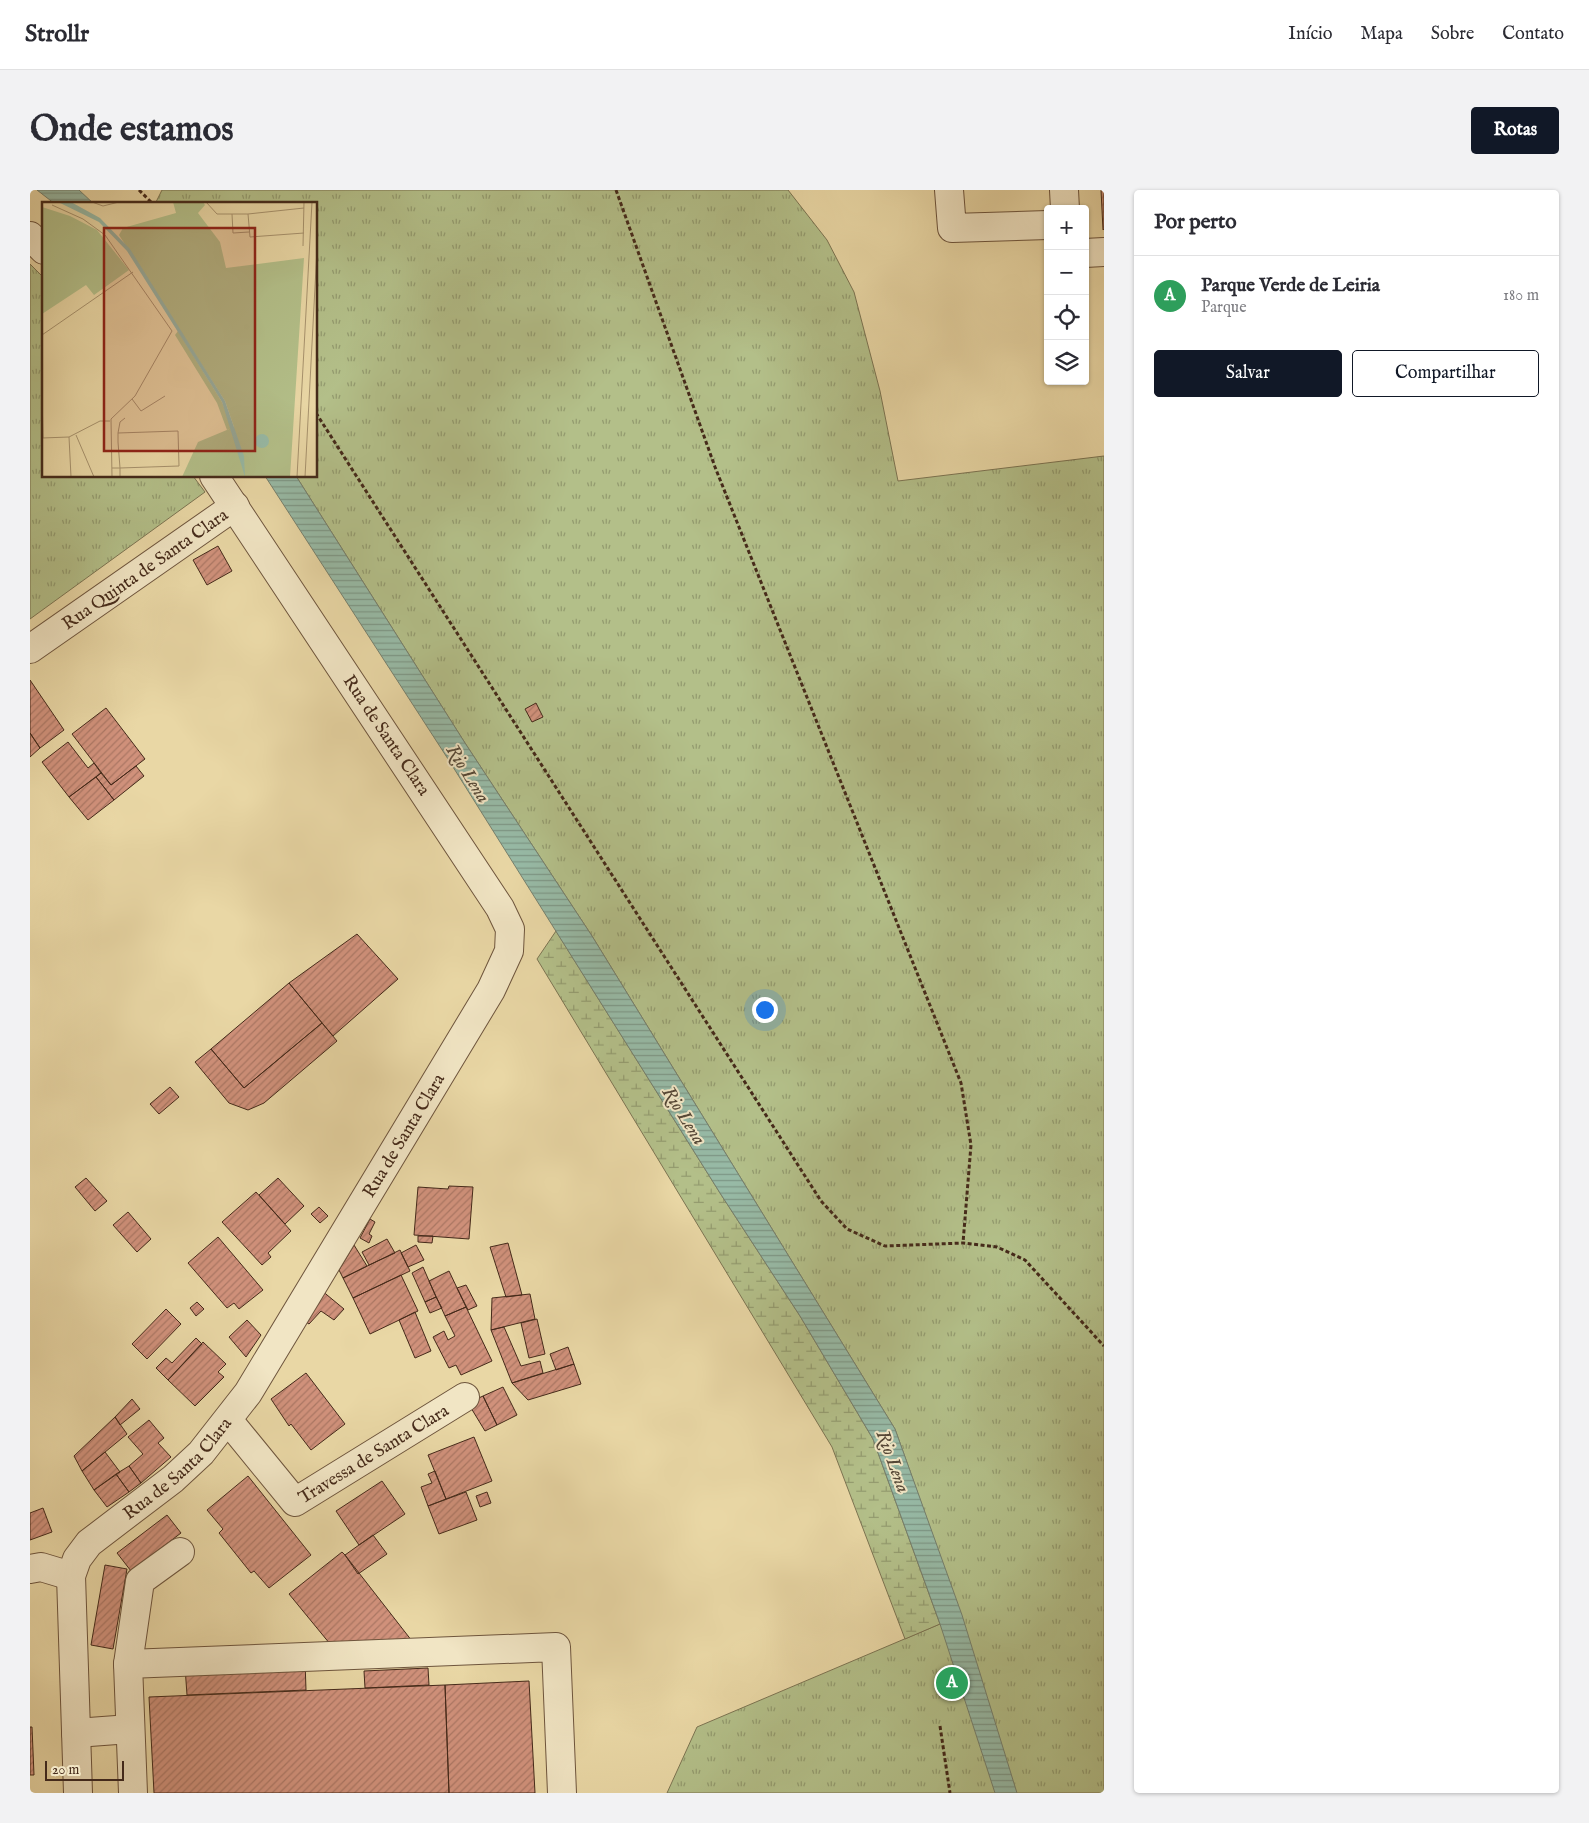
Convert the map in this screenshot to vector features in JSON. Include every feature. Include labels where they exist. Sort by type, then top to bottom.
[{"type":"street","points":[[949,190],[952,228],[1044,225]]},
{"type":"street","points":[[1064,190],[1065,205]]},
{"type":"street","points":[[30,236],[42,248]]},
{"type":"street","points":[[1089,253],[1104,252]]},
{"type":"street","name":"Rua de Santa Clara","points":[[78,1793],[71,1576],[77,1559],[89,1543],[174,1479],[202,1453],[248,1393],[491,990],[509,951],[510,930],[500,908],[215,478]]},
{"type":"street","name":"Rua Quinta de Santa Clara","points":[[30,649],[234,506]]},
{"type":"street","name":"Travessa de Santa Clara","points":[[228,1420],[295,1502],[465,1397]]},
{"type":"street","points":[[133,1793],[128,1664],[140,1581],[180,1552]]},
{"type":"street","points":[[30,1569],[41,1567],[71,1576]]},
{"type":"street","points":[[128,1664],[556,1647],[562,1793]]},
{"type":"street","points":[[76,1733],[130,1729]]},
{"type":"path","points":[[139,190],[151,202]]},
{"type":"path","points":[[616,190],[715,467],[961,1083],[971,1145],[963,1242]]},
{"type":"path","points":[[318,416],[821,1201],[847,1229],[885,1246],[963,1242],[997,1247],[1025,1260],[1104,1346]]},
{"type":"path","points":[[940,1726],[950,1793]]},
{"type":"green space","points":[[162,190],[788,190],[827,240],[854,292],[880,391],[898,481],[1104,456],[1104,1793],[667,1793],[697,1727],[961,1615],[895,1429],[592,936],[465,743],[297,478],[318,478],[318,202],[156,202]]},
{"type":"green space","points":[[30,264],[42,276],[42,478],[194,478],[205,492],[30,619]]},
{"type":"green space","points":[[556,931],[720,1193],[800,1316],[873,1439],[940,1624],[905,1639],[832,1447],[537,959]]},
{"type":"water","points":[[37,190],[79,190],[92,202],[52,202]]},
{"type":"water","name":"Rio Lena","points":[[266,478],[297,478],[465,743],[592,936],[895,1429],[962,1615],[1017,1793],[995,1793],[940,1624],[873,1439],[800,1316],[720,1193],[448,759]]},
{"type":"building","points":[[1101,190],[1104,190],[1103,230]]},
{"type":"building","points":[[218,546],[232,571],[207,585],[193,560]]},
{"type":"building","points":[[30,680],[64,730],[40,748],[30,733]]},
{"type":"building","points":[[536,703],[543,717],[532,722],[525,709]]},
{"type":"building","points":[[106,708],[145,759],[111,785],[72,734]]},
{"type":"building","points":[[30,733],[40,748],[30,757]]},
{"type":"building","points":[[68,742],[88,768],[94,763],[101,773],[69,797],[42,762]]},
{"type":"building","points":[[136,766],[144,776],[114,800],[96,777],[101,773],[111,785]]},
{"type":"building","points":[[96,777],[114,800],[88,820],[69,797]]},
{"type":"building","points":[[357,934],[398,979],[333,1036],[289,983]]},
{"type":"building","points":[[289,983],[322,1023],[244,1088],[211,1049]]},
{"type":"building","points":[[322,1023],[337,1041],[264,1103],[248,1110],[229,1103],[195,1062],[211,1049],[244,1088]]},
{"type":"building","points":[[170,1087],[179,1097],[159,1114],[150,1104]]},
{"type":"building","points":[[86,1178],[107,1201],[95,1211],[75,1187]]},
{"type":"building","points":[[278,1178],[304,1206],[285,1224],[259,1195]]},
{"type":"building","points":[[449,1186],[473,1187],[469,1239],[414,1235],[418,1187],[448,1189]]},
{"type":"building","points":[[256,1192],[291,1231],[268,1253],[271,1257],[262,1265],[222,1222]]},
{"type":"building","points":[[319,1207],[328,1216],[320,1223],[311,1214]]},
{"type":"building","points":[[128,1212],[151,1239],[137,1252],[113,1225]]},
{"type":"building","points":[[370,1219],[375,1222],[369,1234],[372,1236],[369,1243],[360,1238]]},
{"type":"building","points":[[418,1236],[433,1236],[432,1243],[418,1242]]},
{"type":"building","points":[[218,1237],[263,1290],[239,1309],[234,1303],[227,1308],[188,1263]]},
{"type":"building","points":[[387,1239],[395,1253],[369,1265],[362,1252]]},
{"type":"building","points":[[508,1243],[522,1295],[506,1297],[490,1247]]},
{"type":"building","points":[[354,1245],[367,1266],[343,1278],[339,1270]]},
{"type":"building","points":[[416,1245],[424,1260],[408,1267],[401,1253]]},
{"type":"building","points":[[400,1250],[410,1271],[353,1298],[343,1278]]},
{"type":"building","points":[[423,1267],[436,1297],[425,1302],[412,1273]]},
{"type":"building","points":[[449,1271],[466,1307],[445,1316],[429,1281]]},
{"type":"building","points":[[401,1275],[418,1311],[370,1334],[353,1298]]},
{"type":"building","points":[[466,1285],[477,1306],[468,1310],[457,1288]]},
{"type":"building","points":[[321,1290],[344,1309],[334,1320],[321,1311],[309,1324],[303,1320]]},
{"type":"building","points":[[530,1294],[535,1319],[491,1330],[492,1298]]},
{"type":"building","points":[[436,1297],[442,1308],[430,1313],[425,1302]]},
{"type":"building","points":[[197,1302],[204,1309],[196,1316],[190,1308]]},
{"type":"building","points":[[466,1307],[492,1361],[461,1375],[456,1365],[449,1368],[433,1337],[444,1331],[448,1340],[455,1336],[445,1316]]},
{"type":"building","points":[[166,1309],[181,1324],[147,1359],[132,1344]]},
{"type":"building","points":[[415,1312],[431,1351],[415,1358],[399,1320]]},
{"type":"building","points":[[537,1319],[545,1354],[529,1358],[521,1323]]},
{"type":"building","points":[[247,1320],[261,1335],[246,1357],[229,1337]]},
{"type":"building","points":[[504,1327],[521,1366],[540,1361],[543,1373],[512,1383],[491,1330]]},
{"type":"building","points":[[196,1338],[202,1344],[168,1380],[156,1368],[166,1358],[172,1363]]},
{"type":"building","points":[[203,1342],[226,1364],[218,1372],[224,1377],[195,1406],[168,1380]]},
{"type":"building","points":[[568,1347],[574,1364],[556,1370],[550,1354]]},
{"type":"building","points":[[574,1364],[581,1384],[528,1400],[512,1383]]},
{"type":"building","points":[[306,1373],[345,1424],[311,1450],[291,1424],[289,1426],[271,1399]]},
{"type":"building","points":[[503,1387],[517,1415],[497,1425],[483,1396]]},
{"type":"building","points":[[483,1396],[497,1425],[485,1431],[468,1403]]},
{"type":"building","points":[[132,1399],[140,1409],[120,1425],[115,1417]]},
{"type":"building","points":[[115,1417],[127,1434],[82,1471],[74,1456]]},
{"type":"building","points":[[149,1420],[164,1438],[158,1443],[171,1457],[141,1483],[129,1466],[143,1454],[128,1437]]},
{"type":"building","points":[[474,1437],[492,1481],[446,1499],[428,1455]]},
{"type":"building","points":[[105,1452],[120,1472],[94,1490],[82,1471]]},
{"type":"building","points":[[129,1466],[141,1483],[129,1492],[116,1474]]},
{"type":"building","points":[[435,1471],[446,1499],[428,1506],[421,1487],[432,1483],[428,1474]]},
{"type":"building","points":[[116,1474],[129,1492],[107,1507],[94,1490]]},
{"type":"building","points":[[248,1476],[311,1555],[269,1588],[254,1571],[251,1573],[219,1533],[223,1529],[207,1510]]},
{"type":"building","points":[[382,1481],[405,1514],[359,1545],[336,1511]]},
{"type":"building","points":[[466,1492],[477,1520],[439,1534],[428,1506]]},
{"type":"building","points":[[487,1492],[491,1503],[480,1507],[476,1496]]},
{"type":"building","points":[[43,1508],[52,1532],[30,1540],[30,1513]]},
{"type":"building","points":[[167,1515],[181,1533],[131,1571],[117,1553]]},
{"type":"building","points":[[373,1535],[387,1554],[358,1574],[345,1555]]},
{"type":"building","points":[[342,1552],[412,1641],[335,1650],[289,1594]]},
{"type":"building","points":[[105,1565],[127,1569],[113,1649],[91,1645]]},
{"type":"building","points":[[305,1661],[306,1690],[187,1695],[185,1667]]},
{"type":"building","points":[[428,1668],[429,1685],[365,1688],[364,1671]]},
{"type":"building","points":[[529,1681],[535,1793],[449,1793],[445,1685]]},
{"type":"building","points":[[445,1685],[449,1793],[154,1793],[149,1697]]},
{"type":"building","points":[[30,1727],[32,1727],[34,1775],[30,1775]]},
{"type":"place","name":"Parque Verde de Leiria","points":[[952,1683]]}]
